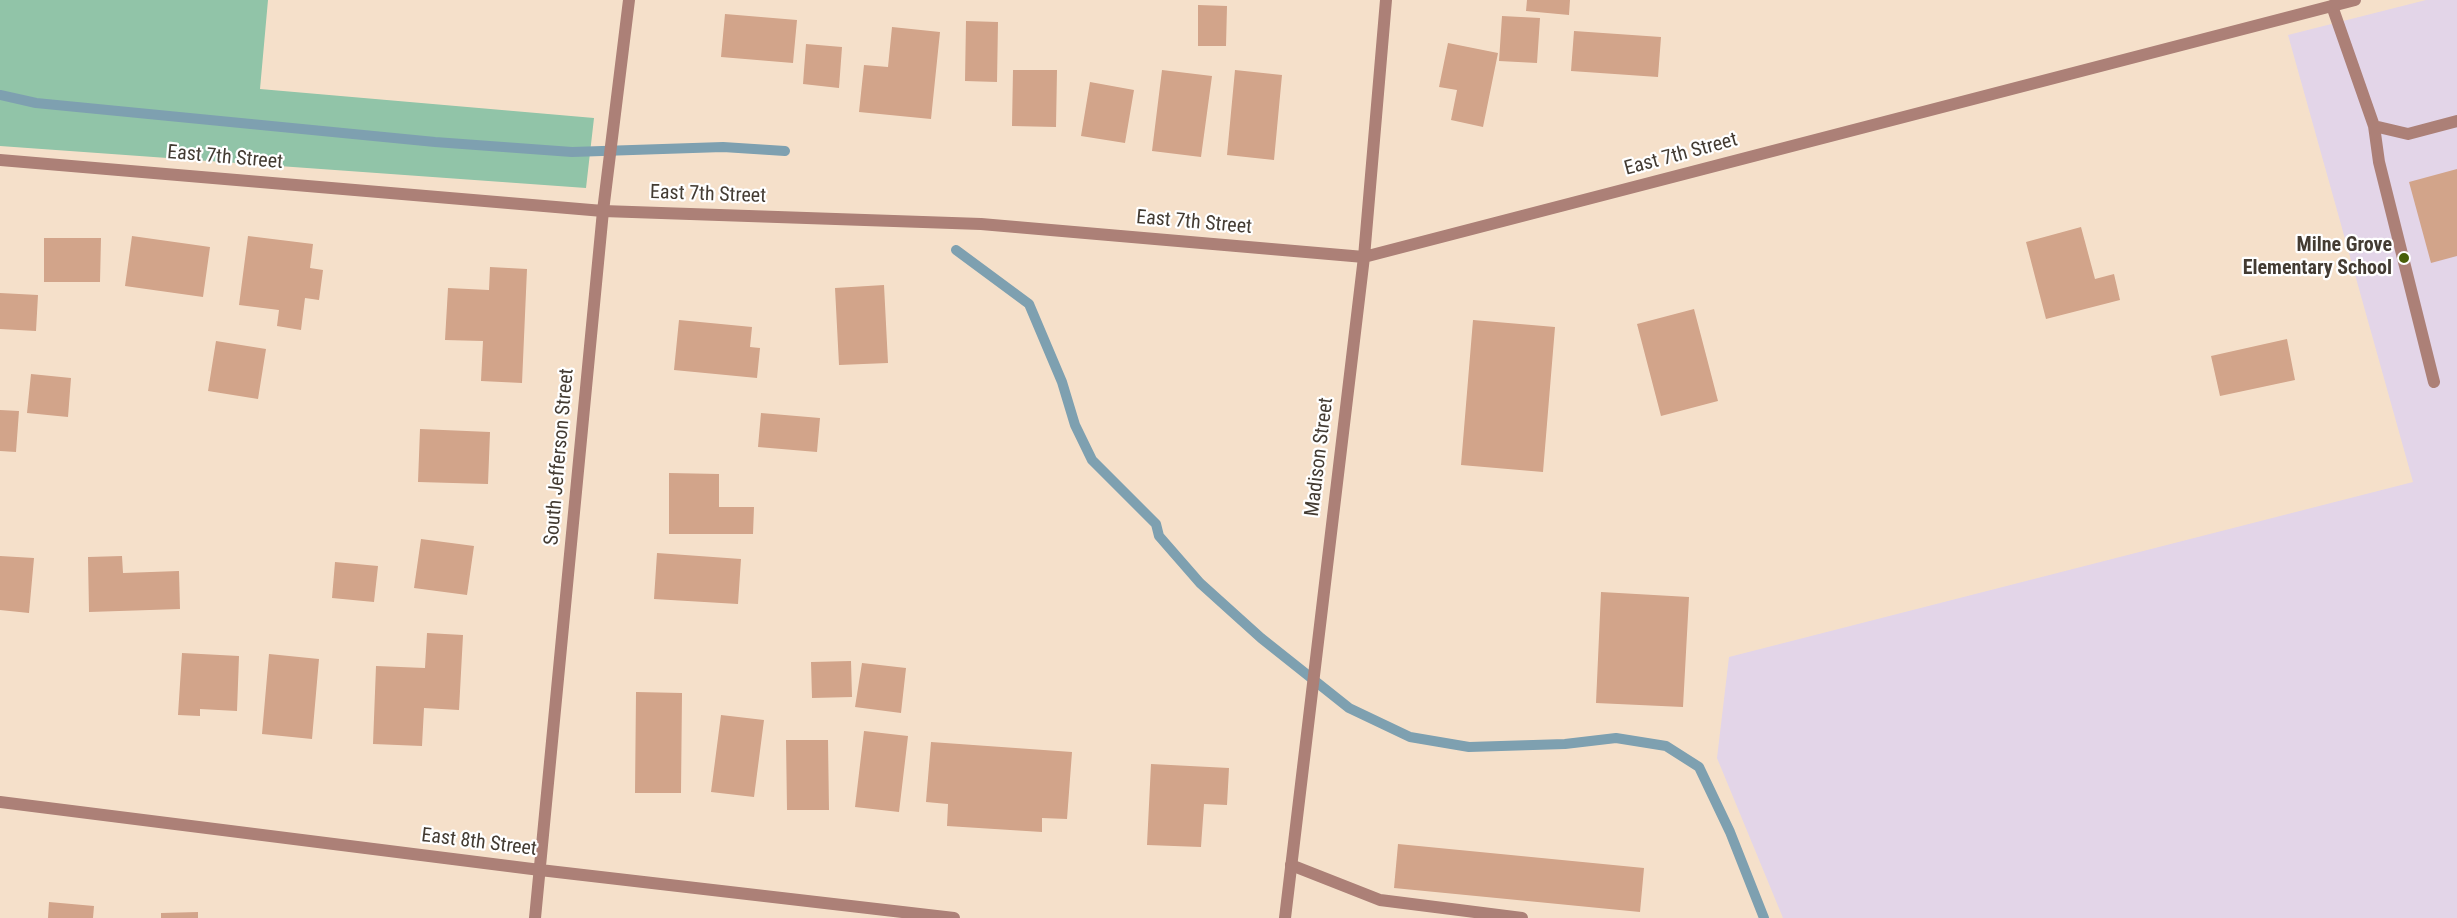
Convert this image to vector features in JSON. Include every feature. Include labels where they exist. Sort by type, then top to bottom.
[{"type":"street","name":"South Jefferson Street","points":[[535,918],[603,210],[629,0]]},
{"type":"street","name":"Madison Street","points":[[1285,918],[1364,257],[1386,0]]},
{"type":"street","name":"East 7th Street","points":[[0,160],[603,210],[981,224],[1364,257],[2355,0]]},
{"type":"street","points":[[2332,6],[2374,126],[2379,162],[2434,382]]},
{"type":"street","points":[[2374,126],[2408,134],[2457,121]]},
{"type":"street","name":"East 8th Street","points":[[0,802],[540,870],[954,918]]},
{"type":"street","points":[[1291,865],[1380,900],[1522,918]]},
{"type":"shaded area","name":"Milne Grove Elementary School","points":[[2426,0],[2457,0],[2457,918],[1783,918],[1717,758],[1729,657],[2413,482],[2288,35]]},
{"type":"green space","points":[[0,0],[268,0],[260,89],[594,118],[586,188],[0,146]]},
{"type":"building","points":[[1527,0],[1570,0],[1569,15],[1526,11]]},
{"type":"building","points":[[1198,5],[1227,6],[1226,46],[1198,46]]},
{"type":"building","points":[[725,14],[797,20],[793,63],[721,57]]},
{"type":"building","points":[[1502,16],[1540,18],[1537,63],[1499,61]]},
{"type":"building","points":[[966,21],[998,22],[997,82],[965,81]]},
{"type":"building","points":[[892,27],[940,32],[931,119],[859,112],[864,65],[888,67]]},
{"type":"building","points":[[1574,31],[1661,37],[1658,77],[1571,71]]},
{"type":"building","points":[[1448,43],[1498,53],[1483,127],[1451,120],[1457,90],[1439,87]]},
{"type":"building","points":[[806,44],[842,47],[839,88],[803,84]]},
{"type":"building","points":[[1013,70],[1057,70],[1056,127],[1012,126]]},
{"type":"building","points":[[1162,70],[1212,76],[1201,157],[1152,151]]},
{"type":"building","points":[[1235,70],[1282,75],[1274,160],[1227,155]]},
{"type":"building","points":[[1090,82],[1134,90],[1125,143],[1081,136]]},
{"type":"building","name":"Milne Grove Elementary School","points":[[2457,169],[2457,256],[2431,263],[2409,182]]},
{"type":"building","points":[[2081,227],[2095,279],[2114,274],[2120,300],[2046,319],[2026,242]]},
{"type":"building","points":[[132,236],[210,247],[203,297],[125,286]]},
{"type":"building","points":[[248,236],[313,244],[310,268],[323,270],[319,300],[305,298],[301,330],[277,326],[279,310],[239,305]]},
{"type":"building","points":[[44,238],[101,238],[100,282],[44,282]]},
{"type":"building","points":[[490,267],[527,269],[522,383],[481,381],[483,341],[445,340],[448,288],[489,290]]},
{"type":"building","points":[[884,285],[888,363],[839,365],[835,288]]},
{"type":"building","points":[[0,293],[38,295],[36,331],[0,329]]},
{"type":"building","points":[[1694,309],[1718,401],[1661,416],[1637,324]]},
{"type":"building","points":[[679,320],[752,327],[750,347],[760,348],[757,378],[674,370]]},
{"type":"building","points":[[1473,320],[1555,327],[1543,472],[1461,465]]},
{"type":"building","points":[[2287,339],[2295,380],[2220,396],[2211,356]]},
{"type":"building","points":[[216,341],[266,349],[258,399],[208,391]]},
{"type":"building","points":[[31,374],[71,378],[68,417],[27,413]]},
{"type":"building","points":[[0,410],[19,411],[16,452],[0,451]]},
{"type":"building","points":[[761,413],[820,418],[817,452],[758,447]]},
{"type":"building","points":[[420,429],[490,432],[488,484],[418,482]]},
{"type":"building","points":[[669,473],[719,474],[719,507],[754,507],[753,534],[669,534]]},
{"type":"building","points":[[421,539],[474,546],[467,595],[414,588]]},
{"type":"building","points":[[657,553],[741,559],[738,604],[654,599]]},
{"type":"building","points":[[0,556],[34,558],[29,613],[0,610]]},
{"type":"building","points":[[122,556],[123,573],[179,571],[180,609],[89,612],[88,557]]},
{"type":"building","points":[[335,562],[378,566],[374,602],[332,598]]},
{"type":"building","points":[[1601,592],[1689,597],[1683,707],[1596,703]]},
{"type":"building","points":[[427,633],[463,635],[459,710],[424,708],[422,746],[373,744],[376,666],[425,668]]},
{"type":"building","points":[[182,653],[239,656],[237,711],[200,709],[200,716],[178,715]]},
{"type":"building","points":[[269,654],[319,659],[312,739],[262,734]]},
{"type":"building","points":[[851,661],[852,697],[812,698],[811,662]]},
{"type":"building","points":[[862,663],[906,668],[901,713],[855,707]]},
{"type":"building","points":[[636,692],[682,693],[681,793],[635,793]]},
{"type":"building","points":[[721,715],[764,720],[754,797],[711,792]]},
{"type":"building","points":[[864,731],[908,736],[899,812],[855,807]]},
{"type":"building","points":[[786,740],[828,740],[829,810],[787,810]]},
{"type":"building","points":[[931,742],[1072,752],[1067,819],[1042,818],[1042,832],[947,826],[948,804],[926,802]]},
{"type":"building","points":[[1151,764],[1229,768],[1227,805],[1204,804],[1201,847],[1147,845]]},
{"type":"building","points":[[1398,844],[1644,868],[1640,912],[1394,888]]},
{"type":"building","points":[[49,902],[94,906],[93,918],[48,918]]},
{"type":"building","points":[[198,912],[198,918],[161,918],[161,913]]},
{"type":"waterway","points":[[0,95],[36,103],[435,142],[572,152],[723,147],[785,151]]},
{"type":"waterway","points":[[956,250],[1029,304],[1062,382],[1075,425],[1092,460],[1156,524],[1159,536],[1200,583],[1261,638],[1349,708],[1410,737],[1469,747],[1565,744],[1616,738],[1666,746],[1699,767],[1730,832],[1764,918]]},
{"type":"place","name":"Milne Grove Elementary School","points":[[2404,258]]}]
